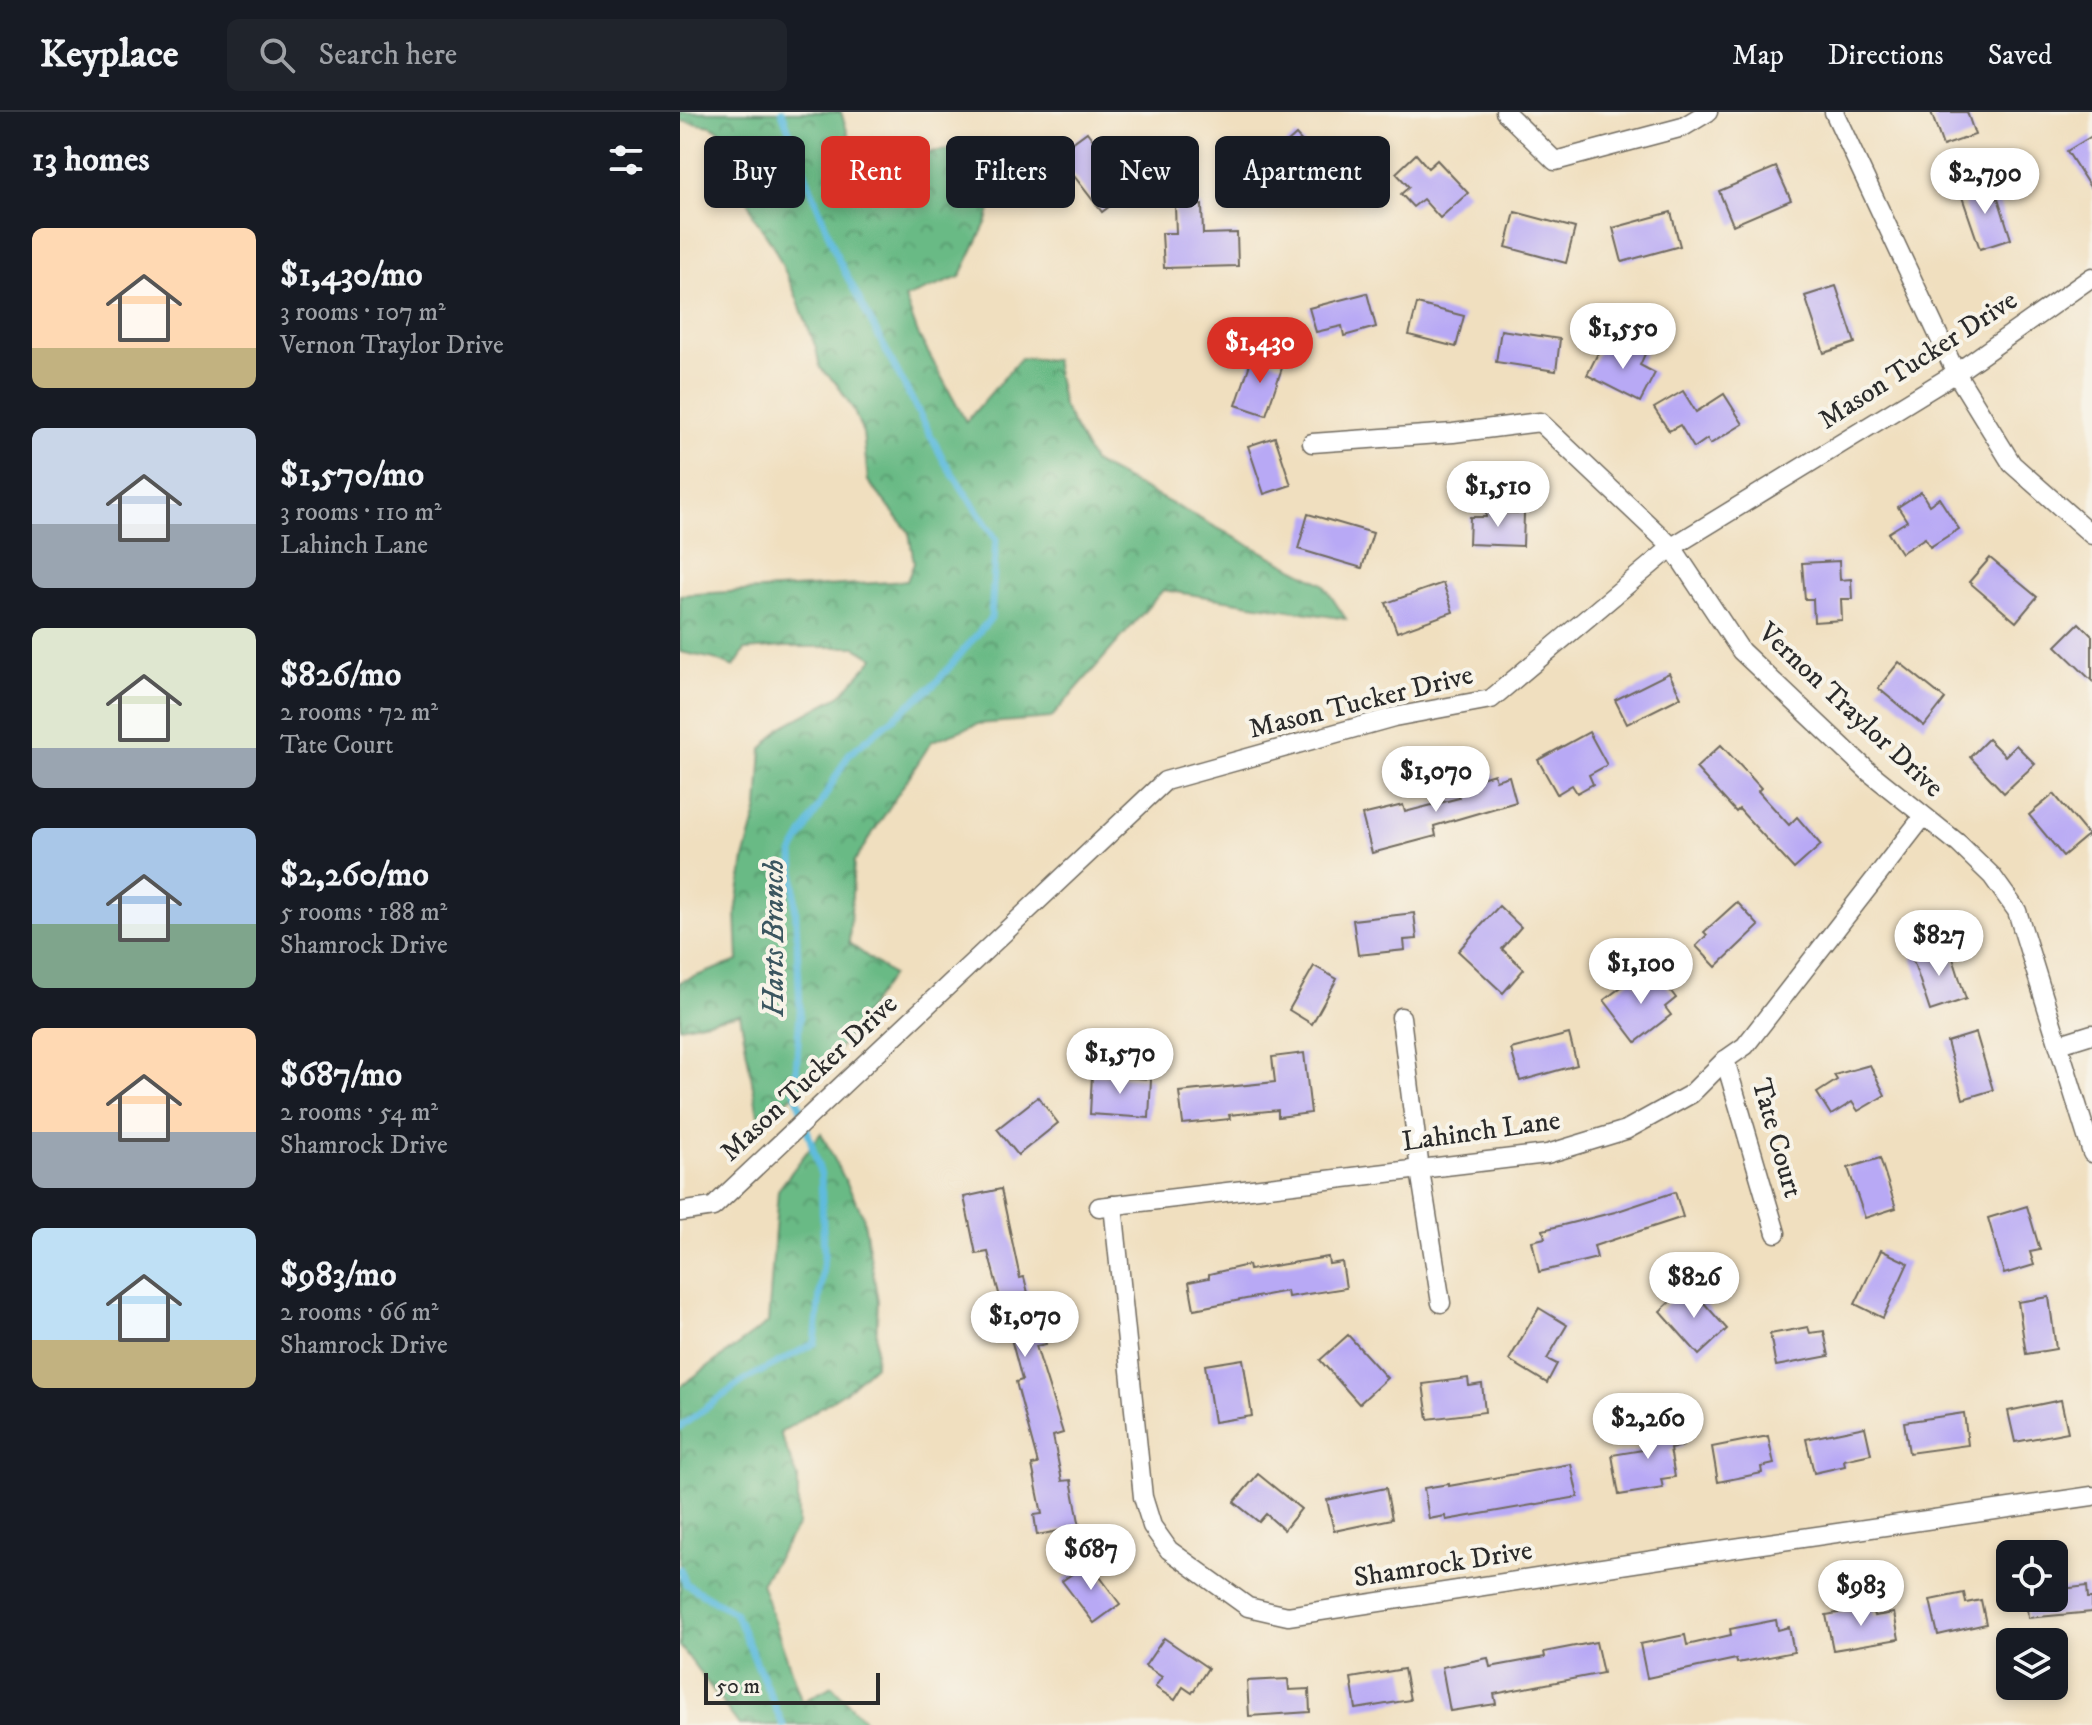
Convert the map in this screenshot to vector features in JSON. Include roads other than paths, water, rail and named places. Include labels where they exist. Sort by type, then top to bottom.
[{"type":"street","points":[[1505,112],[1555,161],[1683,127],[1708,112]]},
{"type":"street","points":[[1834,112],[1956,373],[2012,464],[2092,535]]},
{"type":"street","name":"Mason Tucker Drive","points":[[680,1212],[713,1207],[1165,781],[1394,717],[1491,699],[1672,547],[1956,373],[2092,277]]},
{"type":"street","name":"Vernon Traylor Drive","points":[[1312,443],[1453,433],[1540,422],[1672,547],[1741,651],[1868,771],[1959,844],[1992,876],[2017,911],[2092,1153]]},
{"type":"street","name":"Lahinch Lane","points":[[1106,1206],[1547,1154],[1626,1130],[1691,1094],[1725,1060],[1745,1046],[1923,817]]},
{"type":"street","points":[[1401,1017],[1441,1303]]},
{"type":"street","points":[[2060,1044],[2092,1034]]},
{"type":"street","name":"Tate Court","points":[[1725,1060],[1776,1233]]},
{"type":"street","name":"Shamrock Drive","points":[[1106,1206],[1143,1497],[1152,1526],[1169,1550],[1248,1607],[1288,1616],[2092,1496]]},
{"type":"waterway","name":"Harts Branch","points":[[680,1427],[743,1381],[815,1343],[824,1255],[821,1175],[795,1090],[800,1010],[793,852],[849,754],[935,684],[991,618],[996,539],[944,461],[838,259],[782,112]]},
{"type":"waterway","name":"Harts Branch","points":[[680,1569],[686,1584],[735,1613],[783,1725]]}]
